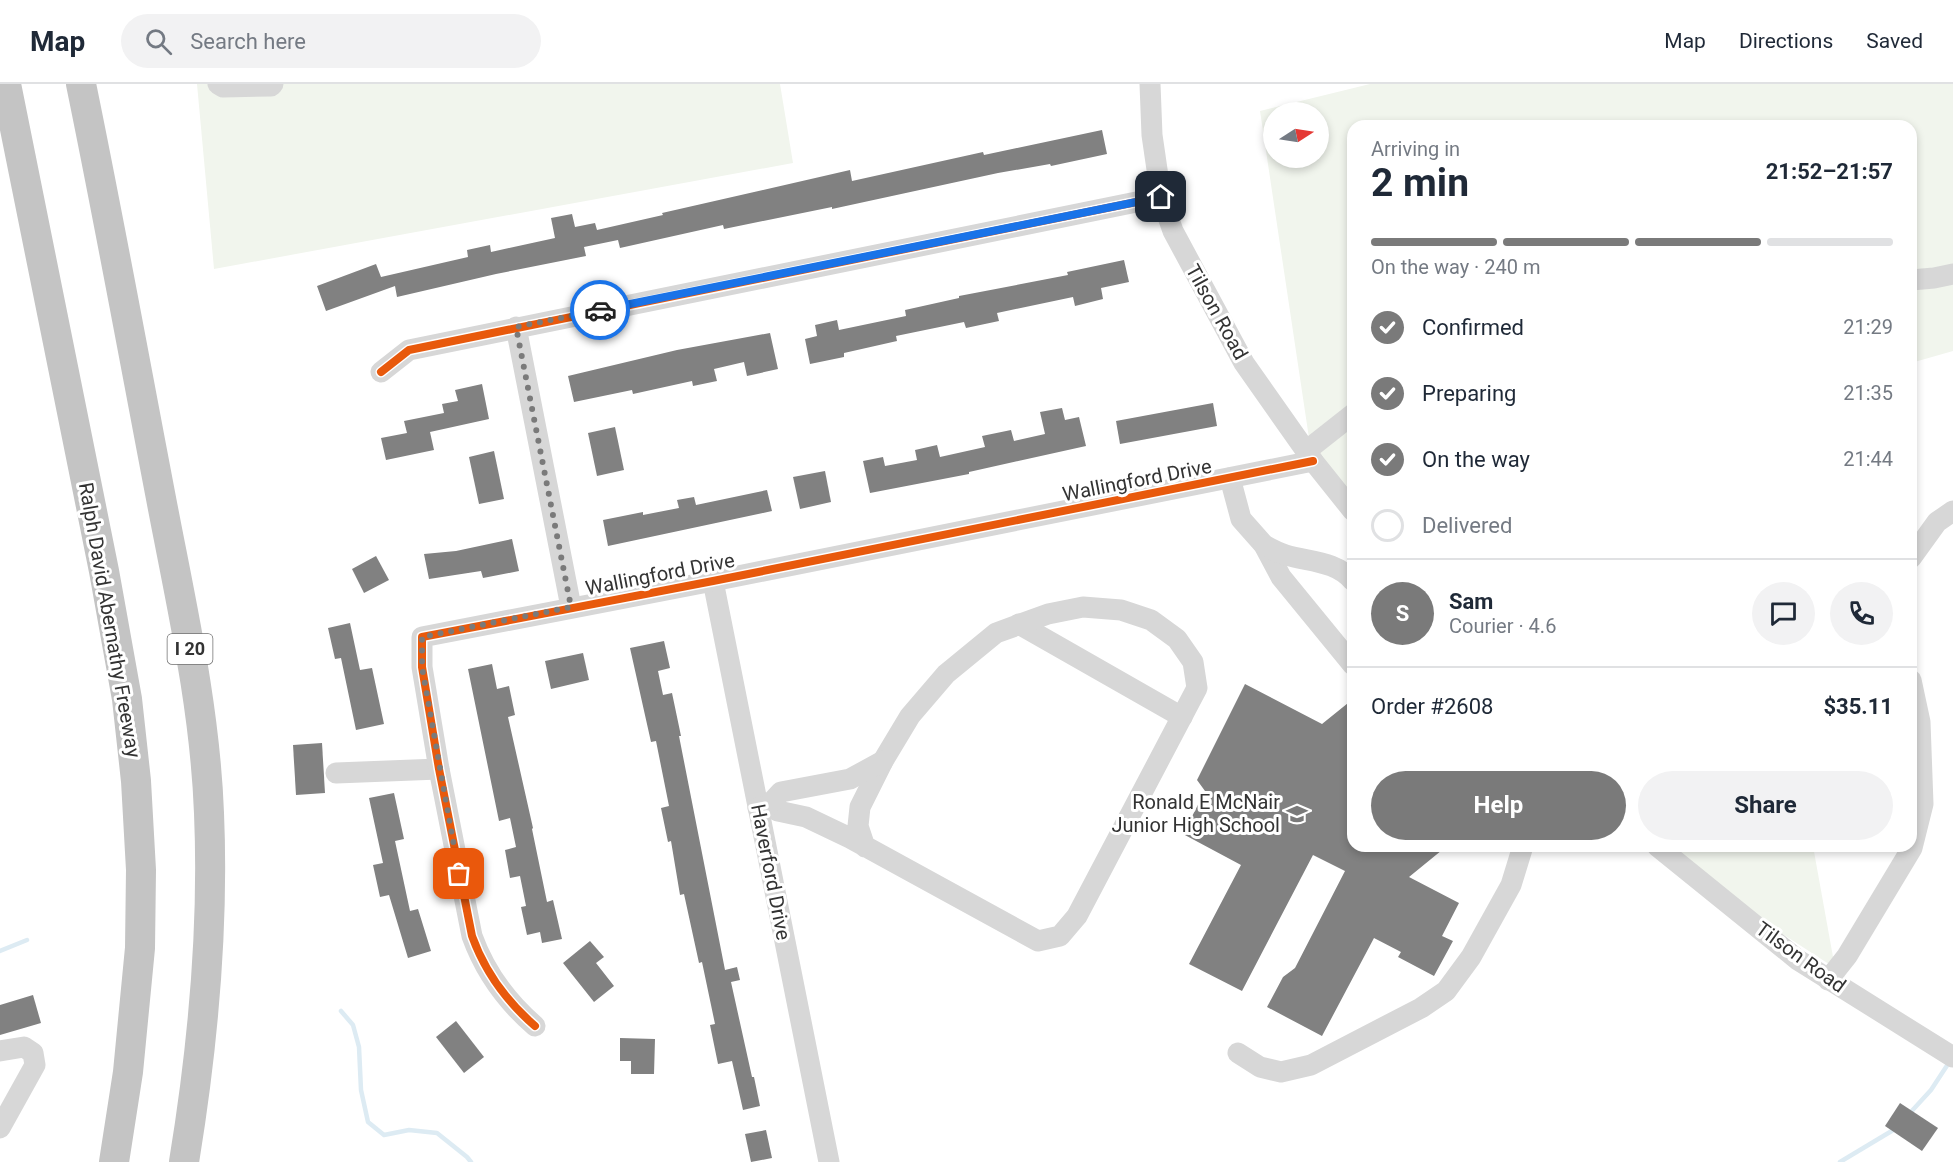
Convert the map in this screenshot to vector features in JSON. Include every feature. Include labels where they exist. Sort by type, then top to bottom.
[{"type":"highway","name":"Ralph David Abernathy Freeway","points":[[5,84],[128,699],[141,870],[140,948],[128,1071],[114,1162]]},
{"type":"highway","name":"I 20","points":[[81,84],[192,660],[202,734],[209,810],[211,883],[206,988],[198,1070],[184,1162]]},
{"type":"highway","points":[[93,84],[93,143]]},
{"type":"street","points":[[218,84],[223,87],[271,86],[273,84]]},
{"type":"street","name":"Tilson Road","points":[[1150,84],[1152,135],[1161,197],[1173,231],[1244,363],[1309,456],[1347,504]]},
{"type":"street","points":[[381,372],[409,350],[1161,197]]},
{"type":"street","points":[[1917,279],[1953,274]]},
{"type":"street","points":[[516,327],[571,607]]},
{"type":"street","points":[[1309,456],[1347,420]]},
{"type":"street","name":"Wallingford Drive","points":[[535,1026],[495,985],[479,958],[472,936],[439,770],[422,667],[422,637],[1230,478],[1309,456]]},
{"type":"street","points":[[1230,478],[1241,519],[1264,545],[1281,577],[1347,658]]},
{"type":"street","points":[[1917,548],[1937,522],[1953,511]]},
{"type":"street","points":[[1264,545],[1285,555],[1314,561],[1344,571],[1347,574]]},
{"type":"street","name":"Haverford Drive","points":[[713,581],[763,807],[829,1162]]},
{"type":"street","points":[[763,807],[807,817],[1038,941],[1060,936],[1077,916],[1197,688],[1193,662],[1177,639],[1151,620],[1120,610],[1083,607],[1048,614],[996,633],[946,674],[910,716],[883,761],[860,807],[858,826],[865,847]]},
{"type":"street","points":[[1019,624],[1182,717]]},
{"type":"street","points":[[1917,708],[1920,722],[1923,804],[1917,828]]},
{"type":"street","points":[[763,807],[781,792],[850,779],[883,761]]},
{"type":"street","points":[[336,772],[439,770]]},
{"type":"street","points":[[1238,1053],[1260,1067],[1281,1072],[1311,1065],[1421,1008],[1446,991],[1471,957],[1510,885],[1521,852]]},
{"type":"street","name":"Tilson Road","points":[[1664,852],[1798,960],[1953,1057]]},
{"type":"street","points":[[1828,980],[1847,956],[1910,852]]},
{"type":"street","points":[[0,1051],[24,1047],[33,1053],[35,1065],[0,1128]]},
{"type":"shaded area","points":[[197,84],[780,84],[793,163],[214,269]]},
{"type":"shaded area","points":[[1370,84],[1953,84],[1953,351],[1917,361],[1917,120],[1347,120],[1347,506],[1312,458],[1269,168],[1329,168],[1329,102],[1297,102]]},
{"type":"shaded area","points":[[1263,110],[1263,131],[1260,111]]},
{"type":"shaded area","points":[[1670,852],[1814,852],[1835,968],[1709,886]]},
{"type":"building","points":[[1102,130],[1107,154],[1051,166],[1050,164],[998,173],[832,209],[832,207],[724,229],[723,225],[620,248],[618,240],[584,247],[586,256],[397,297],[395,286],[326,311],[317,286],[376,264],[381,277],[468,257],[467,250],[490,245],[491,252],[555,238],[551,218],[572,214],[575,227],[595,223],[597,230],[850,170],[852,181],[983,152],[984,155]]},
{"type":"building","points":[[1124,260],[1129,282],[1101,288],[1103,299],[1075,306],[1073,297],[997,313],[999,321],[966,328],[964,322],[896,336],[897,341],[844,353],[844,357],[810,364],[805,339],[817,336],[815,325],[837,320],[839,330],[906,316],[905,310],[959,298],[959,296],[1068,275],[1067,272]]},
{"type":"building","points":[[770,333],[778,369],[747,376],[744,362],[714,369],[717,381],[693,386],[692,381],[633,394],[632,390],[574,402],[568,376],[677,350]]},
{"type":"building","points":[[482,384],[489,419],[430,432],[434,450],[386,460],[381,438],[407,433],[404,421],[444,413],[442,404],[458,401],[455,390]]},
{"type":"building","points":[[1213,403],[1217,426],[1120,444],[1116,421]]},
{"type":"building","points":[[1062,408],[1065,420],[1079,417],[1086,446],[969,472],[969,474],[870,493],[863,461],[883,457],[885,466],[917,460],[915,450],[937,445],[940,457],[985,447],[982,436],[1011,430],[1014,441],[1045,434],[1040,412]]},
{"type":"building","points":[[615,427],[624,470],[597,476],[588,433]]},
{"type":"building","points":[[494,451],[504,499],[479,504],[469,457]]},
{"type":"building","points":[[825,471],[831,502],[800,509],[793,477]]},
{"type":"building","points":[[767,490],[772,511],[608,546],[603,520],[679,508],[677,500],[694,497],[696,505]]},
{"type":"building","points":[[512,539],[519,571],[483,578],[481,571],[429,579],[424,554],[456,551]]},
{"type":"building","points":[[376,556],[389,580],[364,593],[352,569]]},
{"type":"building","points":[[350,623],[360,670],[372,668],[384,724],[356,730],[341,658],[335,659],[328,628]]},
{"type":"building","points":[[664,641],[670,668],[658,671],[663,695],[672,693],[725,970],[737,967],[740,980],[731,982],[760,1106],[743,1110],[732,1061],[718,1064],[710,1025],[715,1024],[702,962],[699,963],[684,894],[680,895],[671,841],[668,842],[661,808],[669,806],[656,741],[651,742],[630,648]]},
{"type":"building","points":[[583,653],[589,680],[551,689],[545,661]]},
{"type":"building","points":[[492,664],[497,689],[509,686],[515,715],[508,717],[547,902],[553,900],[562,939],[542,943],[540,932],[527,935],[521,907],[526,906],[520,876],[510,878],[505,850],[516,847],[510,818],[499,821],[468,669]]},
{"type":"building","points":[[1245,684],[1322,724],[1347,704],[1347,852],[1440,852],[1409,877],[1459,903],[1442,936],[1453,941],[1434,976],[1398,957],[1401,952],[1374,938],[1322,1036],[1267,1007],[1283,977],[1295,968],[1345,871],[1313,855],[1242,991],[1189,964],[1241,865],[1183,834],[1205,791],[1197,780]]},
{"type":"building","points":[[322,743],[325,793],[296,795],[293,745]]},
{"type":"building","points":[[394,793],[404,839],[395,841],[410,911],[418,909],[431,951],[408,958],[389,895],[380,897],[373,865],[383,863],[369,798]]},
{"type":"building","points":[[590,941],[604,957],[596,963],[614,986],[594,1002],[563,963]]},
{"type":"building","points":[[33,995],[41,1023],[0,1035],[0,1005]]},
{"type":"building","points":[[456,1021],[484,1057],[464,1073],[436,1037]]},
{"type":"building","points":[[620,1038],[655,1039],[654,1074],[631,1074],[631,1061],[620,1061]]},
{"type":"building","points":[[1900,1103],[1938,1128],[1922,1151],[1885,1126]]},
{"type":"building","points":[[766,1130],[772,1158],[751,1162],[745,1134]]},
{"type":"waterway","points":[[0,951],[27,940]]},
{"type":"waterway","points":[[341,1011],[353,1025],[359,1047],[361,1090],[368,1122],[384,1135],[409,1130],[437,1133],[471,1162]]},
{"type":"waterway","points":[[1909,1114],[1931,1090],[1950,1061]]},
{"type":"waterway","points":[[1840,1162],[1895,1129]]},
{"type":"cycle path","points":[[381,372],[409,350],[1161,197]]},
{"type":"cycle path","points":[[535,1026],[515,1006],[490,974],[472,936],[439,769],[422,667],[422,637],[1313,461]]},
{"type":"way so far","points":[[459,874],[422,667],[422,637],[571,607],[516,327],[600,310]]},
{"type":"place","name":"Ronald E McNair Junior High School","points":[[1297,814]]},
{"type":"route","points":[[600,310],[1161,197]]}]
